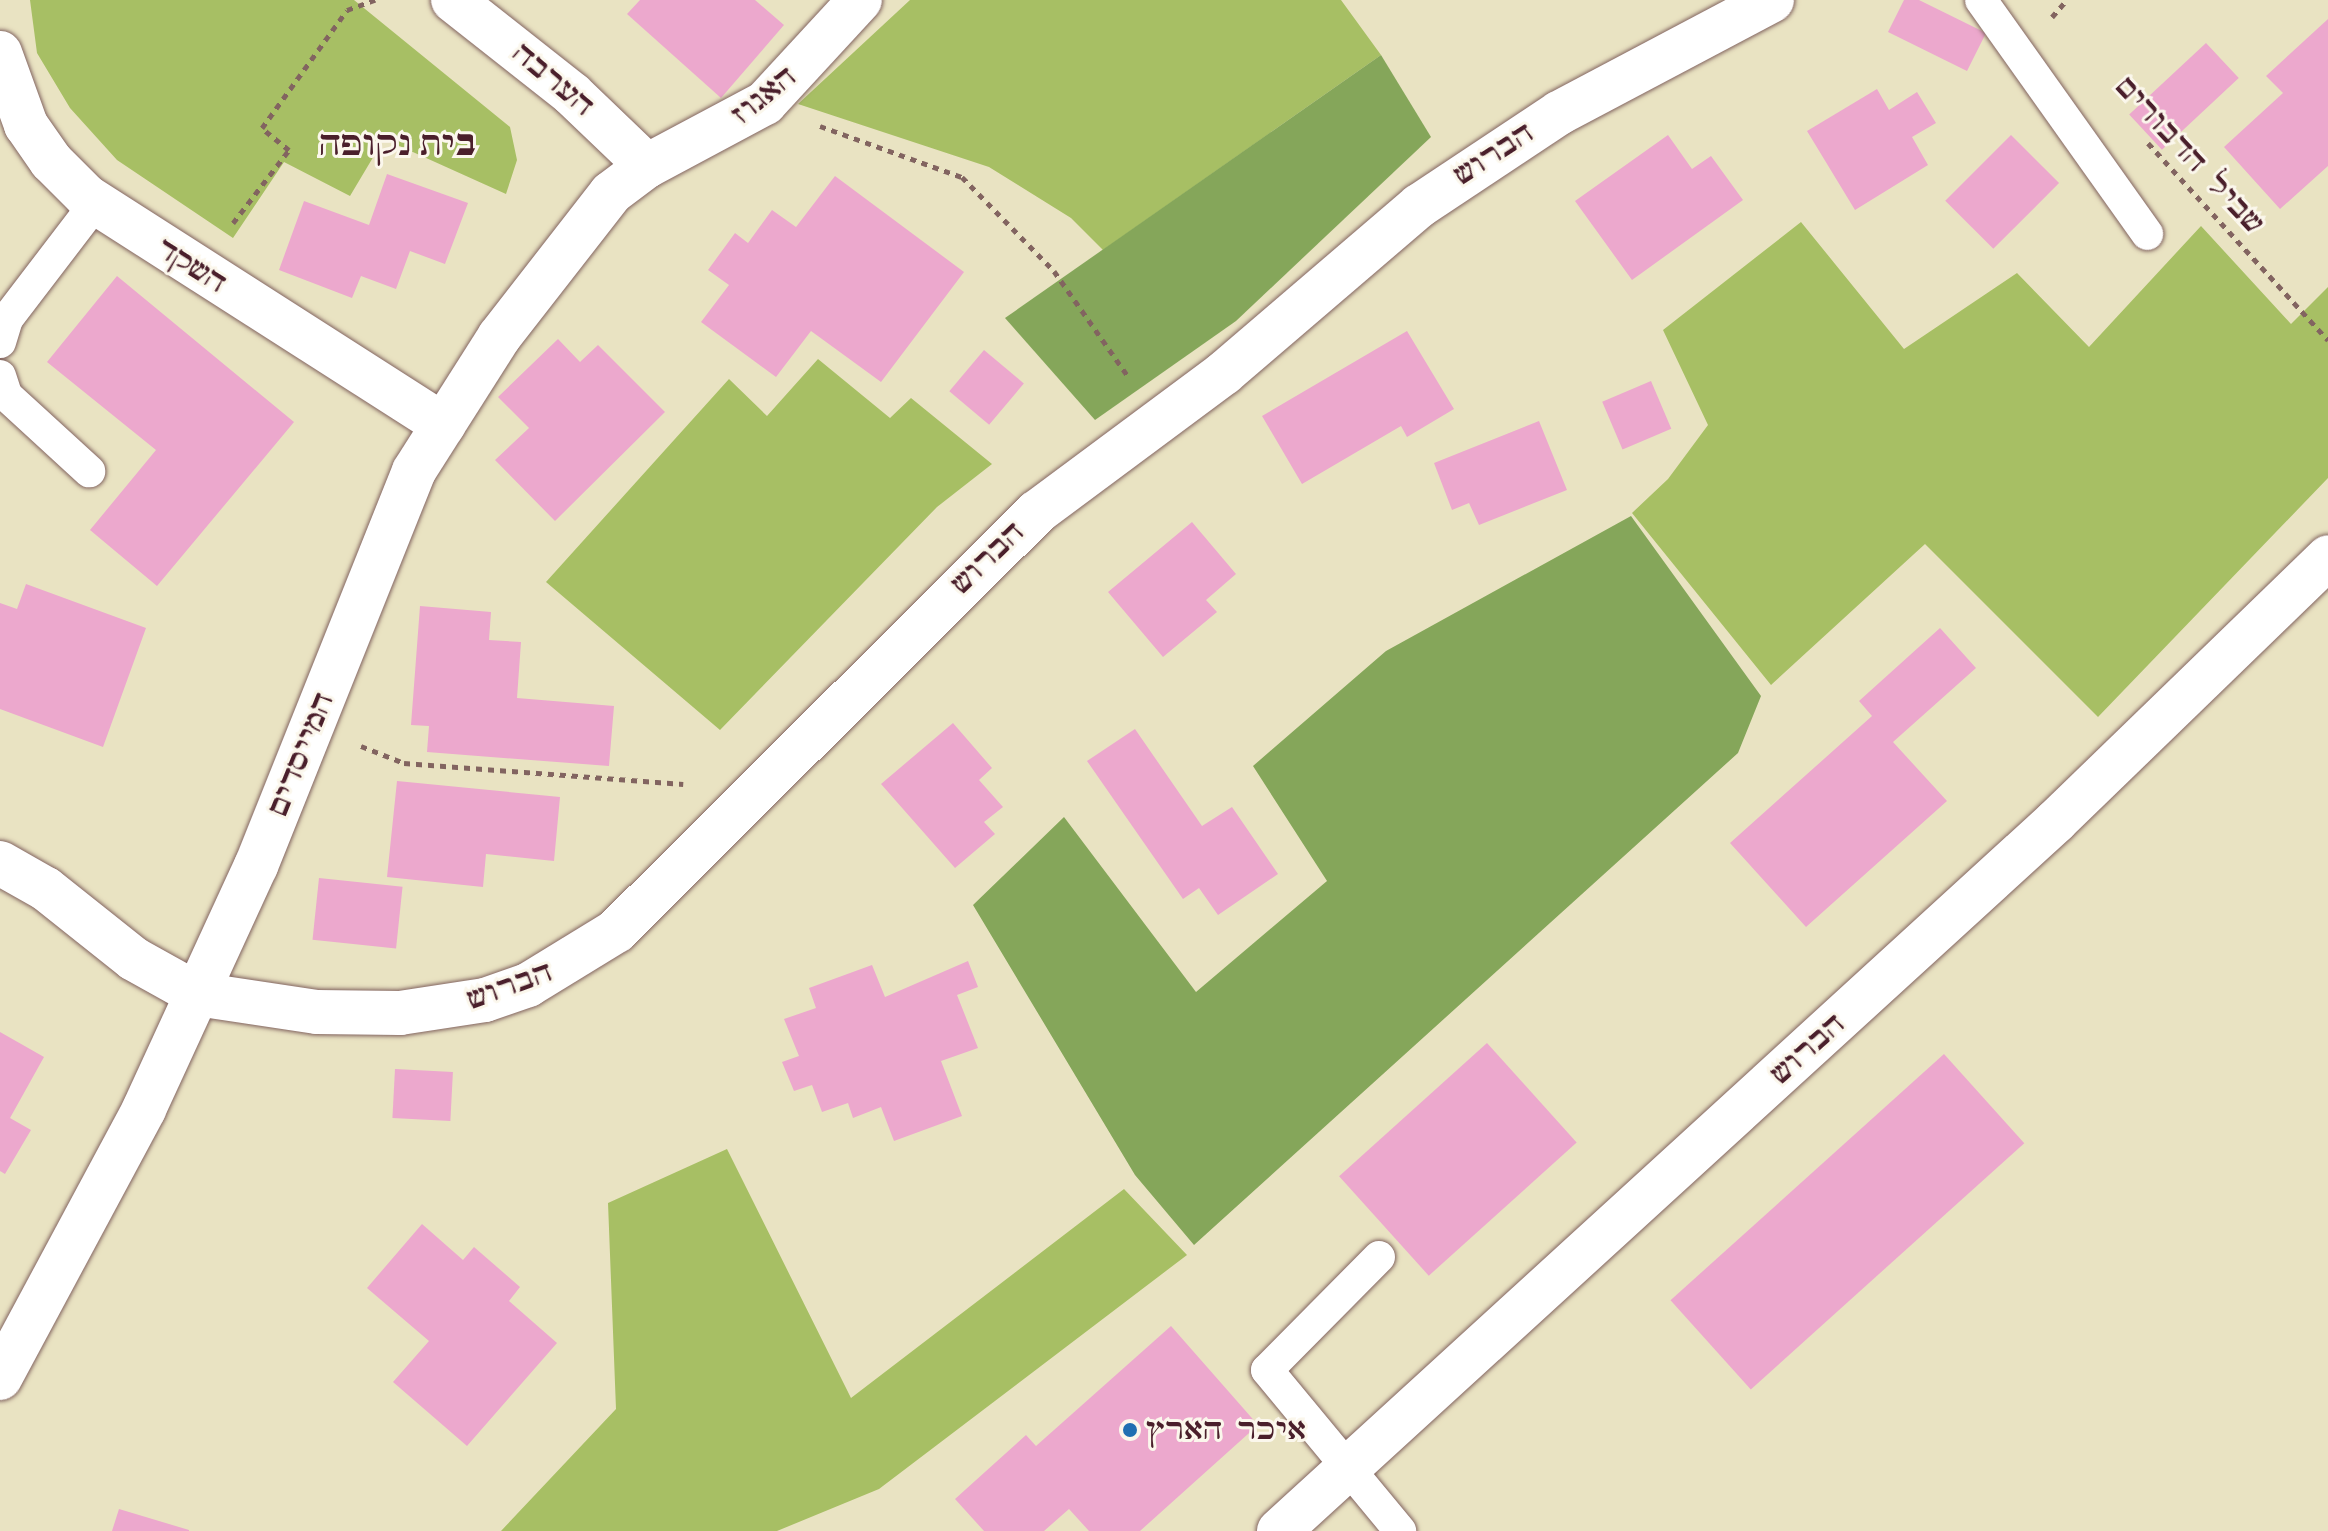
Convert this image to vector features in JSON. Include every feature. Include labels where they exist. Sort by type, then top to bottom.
[{"type":"street","name":"הערבה","points":[[453,0],[572,94],[647,166]]},
{"type":"street","name":"האגוז","points":[[647,166],[765,103],[860,0]]},
{"type":"street","name":"הברוש","points":[[197,994],[317,1012],[400,1013],[457,1006],[528,985],[616,931],[998,546],[1056,495],[1160,421],[1462,174],[1559,113],[1772,0]]},
{"type":"street","name":"השקד","points":[[0,53],[26,125],[51,161],[95,204],[443,425]]},
{"type":"street","name":"המייסדים","points":[[0,1378],[144,1109],[197,994],[312,726],[414,471],[499,337],[611,193],[647,166]]},
{"type":"street","name":"הברוש","points":[[1279,1531],[2056,821],[2328,557]]},
{"type":"street","points":[[0,863],[46,889],[134,959],[197,994]]},
{"type":"lane","points":[[1981,0],[2147,234]]},
{"type":"lane","points":[[0,342],[7,319],[95,204]]},
{"type":"lane","points":[[0,376],[6,395],[89,471]]},
{"type":"lane","points":[[1379,1257],[1267,1370],[1400,1531]]},
{"type":"path","points":[[197,270],[289,150],[262,128],[347,10],[375,0]]},
{"type":"path","points":[[2042,28],[2067,0]]},
{"type":"path","points":[[765,103],[962,177],[1054,271],[1160,421]]},
{"type":"path","name":"שביל הדבורים","points":[[2138,132],[2328,340]]},
{"type":"path","points":[[312,726],[404,763],[758,789]]},
{"type":"green space","points":[[30,0],[354,0],[510,127],[517,160],[506,194],[384,139],[350,196],[284,162],[233,238],[117,160],[70,108],[37,53]]},
{"type":"green space","points":[[910,0],[1341,0],[1381,55],[1103,250],[1071,218],[989,167],[798,104]]},
{"type":"green space","points":[[1381,55],[1431,137],[1236,321],[1095,420],[1005,318]]},
{"type":"green space","points":[[1801,222],[1904,349],[2017,273],[2089,347],[2201,226],[2291,324],[2328,287],[2328,478],[2098,717],[1925,544],[1771,685],[1632,513],[1668,479],[1708,425],[1663,330]]},
{"type":"green space","points":[[818,359],[890,418],[911,398],[992,464],[937,507],[720,730],[546,582],[729,379],[767,416]]},
{"type":"green space","points":[[1631,516],[1761,696],[1738,753],[1194,1245],[1135,1175],[973,905],[1064,817],[1196,992],[1327,881],[1253,766],[1386,651]]},
{"type":"green space","points":[[727,1149],[851,1398],[1124,1189],[1187,1255],[879,1489],[777,1531],[501,1531],[616,1409],[608,1203]]},
{"type":"building","points":[[640,0],[755,0],[784,25],[721,98],[627,14]]},
{"type":"building","points":[[1904,0],[1919,0],[1986,33],[1967,71],[1888,32]]},
{"type":"building","points":[[2328,19],[2328,166],[2280,209],[2224,147],[2283,93],[2266,76]]},
{"type":"building","points":[[2206,43],[2239,78],[2162,150],[2129,115]]},
{"type":"building","points":[[1877,89],[1889,110],[1917,92],[1936,123],[1912,137],[1928,165],[1855,210],[1807,131]]},
{"type":"building","points":[[1668,135],[1692,169],[1711,156],[1743,200],[1632,280],[1575,201]]},
{"type":"building","points":[[2011,135],[2059,183],[1993,249],[1945,201]]},
{"type":"building","points":[[387,174],[468,203],[445,264],[410,251],[396,289],[361,276],[352,298],[279,270],[304,201],[369,225]]},
{"type":"building","points":[[835,176],[964,272],[881,382],[811,331],[776,377],[701,322],[729,285],[708,270],[735,233],[748,243],[772,210],[796,227]]},
{"type":"building","points":[[117,276],[294,422],[157,586],[90,530],[156,450],[47,362]]},
{"type":"building","points":[[1407,331],[1454,409],[1407,437],[1401,426],[1302,484],[1262,416]]},
{"type":"building","points":[[558,339],[580,362],[598,345],[665,412],[555,521],[495,460],[529,428],[498,397]]},
{"type":"building","points":[[984,350],[1024,383],[989,425],[949,391]]},
{"type":"building","points":[[1651,381],[1671,429],[1623,450],[1602,402]]},
{"type":"building","points":[[1539,421],[1567,490],[1479,525],[1469,503],[1452,510],[1434,463]]},
{"type":"building","points":[[1192,522],[1236,574],[1206,600],[1217,612],[1163,657],[1108,592]]},
{"type":"building","points":[[26,584],[146,628],[103,747],[0,709],[0,603],[17,609]]},
{"type":"building","points":[[420,606],[491,612],[489,640],[521,642],[517,698],[614,706],[609,766],[427,752],[429,726],[411,725]]},
{"type":"building","points":[[1940,628],[1976,668],[1893,742],[1947,801],[1806,927],[1730,843],[1872,716],[1859,701]]},
{"type":"building","points":[[953,723],[992,768],[979,780],[1003,807],[984,822],[995,834],[955,868],[881,784]]},
{"type":"building","points":[[1135,729],[1202,826],[1232,807],[1278,874],[1218,915],[1199,888],[1183,899],[1087,761]]},
{"type":"building","points":[[397,781],[560,797],[554,861],[486,854],[483,887],[387,877]]},
{"type":"building","points":[[319,878],[403,887],[396,948],[313,940]]},
{"type":"building","points":[[968,961],[978,987],[957,995],[978,1048],[941,1061],[962,1116],[894,1141],[881,1107],[853,1118],[848,1103],[822,1112],[812,1085],[794,1091],[782,1062],[799,1056],[784,1019],[816,1008],[809,988],[872,965],[885,997]]},
{"type":"building","points":[[0,1032],[44,1057],[10,1118],[31,1130],[5,1174],[0,1171]]},
{"type":"building","points":[[1487,1043],[1577,1143],[1429,1276],[1339,1176]]},
{"type":"building","points":[[1944,1054],[2024,1143],[1751,1389],[1671,1300]]},
{"type":"building","points":[[395,1069],[453,1072],[450,1121],[392,1118]]},
{"type":"building","points":[[422,1224],[463,1260],[474,1247],[520,1287],[509,1301],[557,1343],[467,1446],[393,1382],[429,1341],[367,1288]]},
{"type":"building","points":[[1171,1326],[1258,1425],[1140,1531],[1089,1531],[1069,1509],[1044,1531],[984,1531],[955,1499],[1026,1435],[1036,1446]]},
{"type":"building","points":[[119,1509],[189,1530],[189,1531],[112,1531]]},
{"type":"place","name":"איכר הארץ","points":[[1130,1430]]},
{"type":"district","name":"בית נקופה","points":[[398,145]]}]
